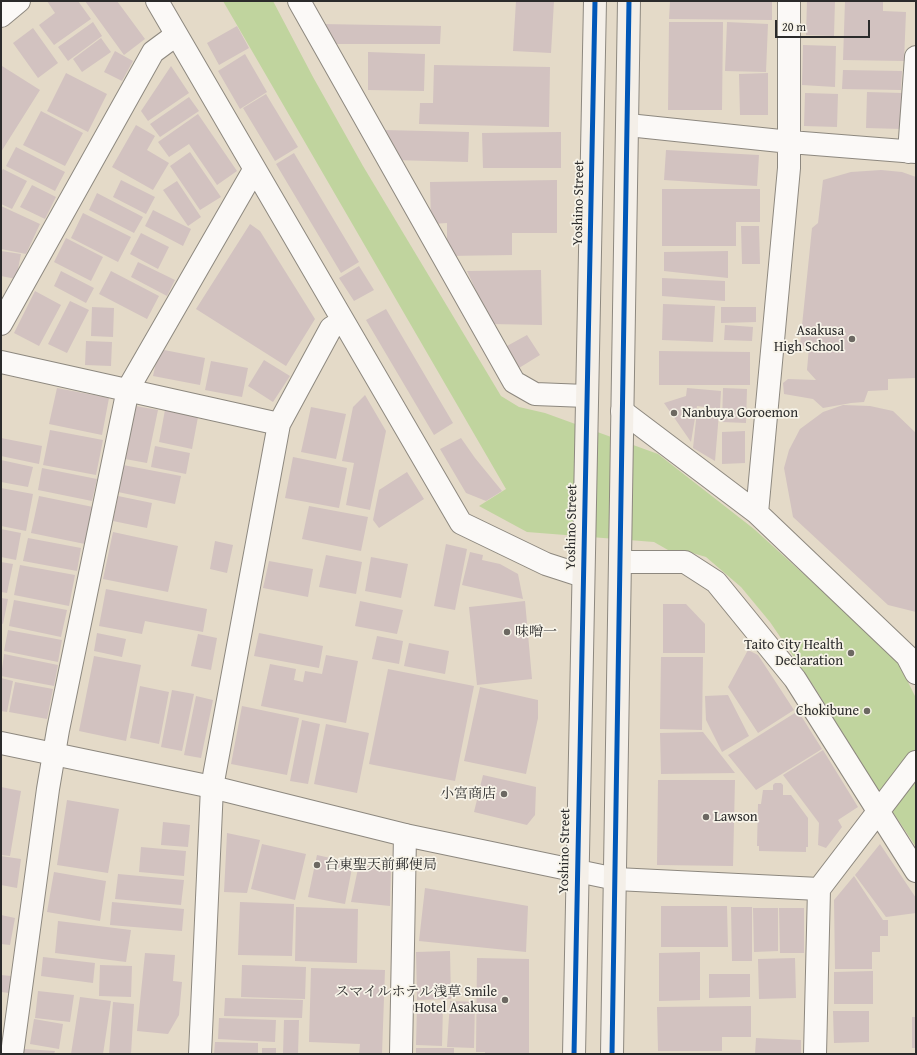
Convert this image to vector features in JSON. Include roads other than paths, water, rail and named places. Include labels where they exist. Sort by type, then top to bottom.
[{"type":"main road","name":"Yoshino Street","points":[[574,1054],[595,1]]},
{"type":"main road","points":[[612,1054],[629,1]]},
{"type":"street","points":[[1,16],[19,1]]},
{"type":"street","points":[[157,1],[254,170],[461,523],[546,564],[583,576]]},
{"type":"street","points":[[299,1],[514,382],[535,394],[586,396]]},
{"type":"street","points":[[757,513],[790,142],[789,1]]},
{"type":"street","points":[[1,324],[153,52],[176,35]]},
{"type":"street","points":[[628,125],[790,142],[913,152],[916,57]]},
{"type":"street","points":[[12,1054],[54,755],[128,389],[254,170]]},
{"type":"street","points":[[200,1054],[212,787],[279,424],[331,328],[342,321]]},
{"type":"street","points":[[1,362],[128,389],[279,424]]},
{"type":"street","points":[[622,411],[757,513],[907,656],[916,672]]},
{"type":"street","points":[[621,562],[685,562],[716,582],[794,679],[916,871]]},
{"type":"street","points":[[1,743],[212,787],[405,835],[616,879],[819,889]]},
{"type":"street","points":[[815,1054],[819,889],[916,762]]},
{"type":"street","points":[[401,1054],[405,835]]},
{"type":"place","name":"Asakusa High School","points":[[852,339]]},
{"type":"place","name":"Nanbuya Goroemon","points":[[674,413]]},
{"type":"place","name":"味噌一","points":[[507,632]]},
{"type":"place","name":"Taito City Health Declaration","points":[[851,653]]},
{"type":"place","name":"Chokibune","points":[[867,711]]},
{"type":"place","name":"小宮商店","points":[[504,794]]},
{"type":"place","name":"Lawson","points":[[706,817]]},
{"type":"place","name":"台東聖天前郵便局","points":[[317,865]]},
{"type":"place","name":"スマイルホテル浅草 Smile Hotel Asakusa","points":[[505,1000]]}]
